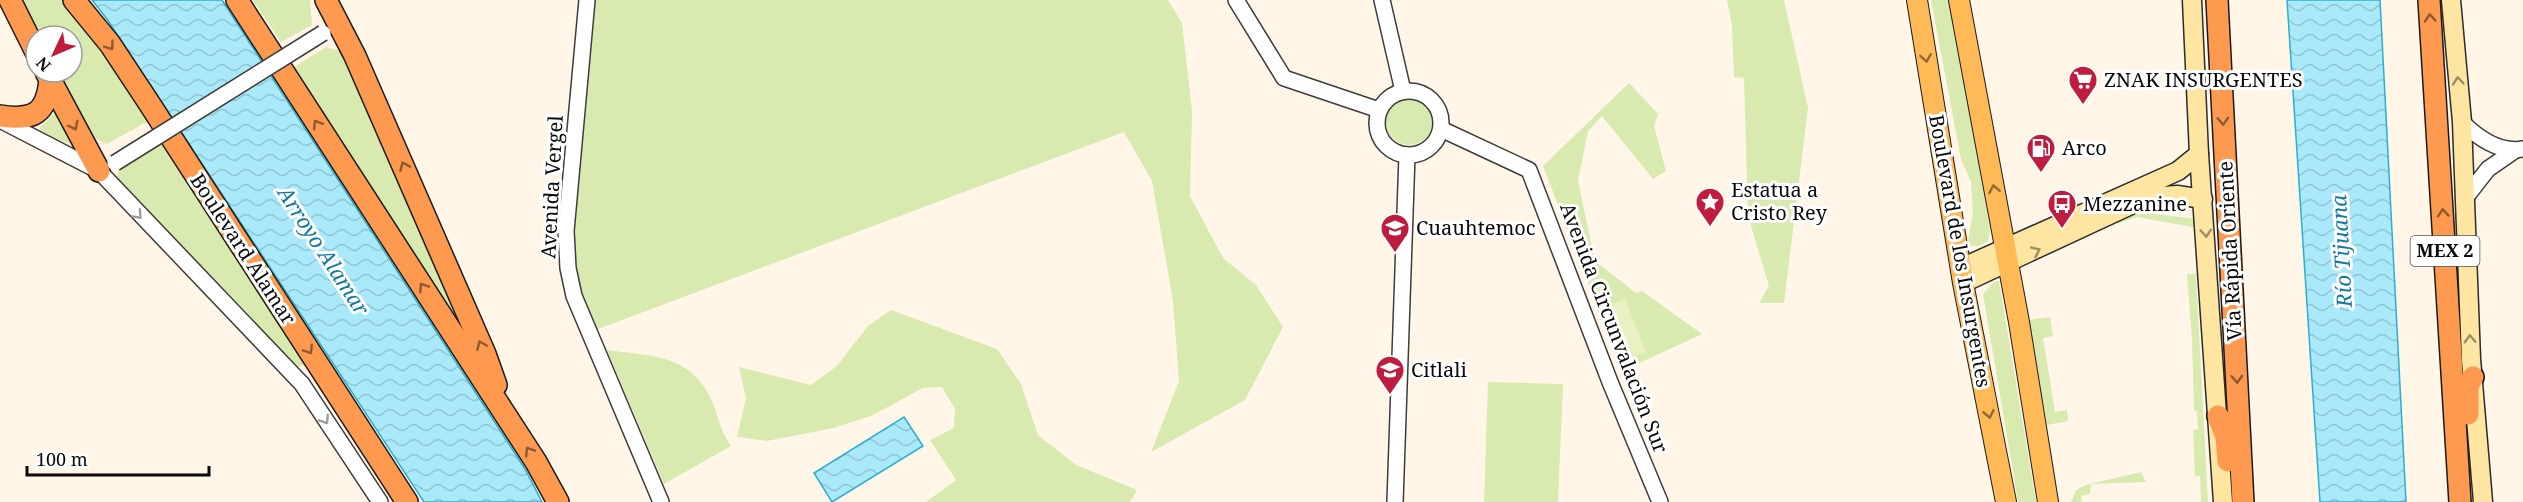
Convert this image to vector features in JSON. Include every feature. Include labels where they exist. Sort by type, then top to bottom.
[{"type":"highway","points":[[10,0],[24,28]]},
{"type":"highway","name":"Boulevard Alamar","points":[[74,0],[110,44],[407,502]]},
{"type":"highway","points":[[237,0],[509,420],[558,502]]},
{"type":"highway","points":[[326,0],[485,354],[509,420]]},
{"type":"highway","name":"Vía Rápida Oriente","points":[[2217,0],[2243,502]]},
{"type":"highway","name":"MEX 2","points":[[2429,0],[2460,502]]},
{"type":"highway","points":[[0,118],[30,117],[40,111],[47,97],[48,84]]},
{"type":"highway","points":[[53,84],[107,167]]},
{"type":"highway","points":[[2469,502],[2467,390],[2473,377]]},
{"type":"highway","points":[[2218,416],[2226,437],[2231,502]]},
{"type":"main road","name":"Boulevard de los Insurgentes","points":[[1917,0],[1962,275],[2006,502]]},
{"type":"main road","points":[[1959,0],[2021,334],[2048,502]]},
{"type":"main road","points":[[2192,0],[2199,154],[2223,502]]},
{"type":"main road","points":[[2451,0],[2462,122],[2473,377],[2483,502]]},
{"type":"main road","points":[[2006,256],[2178,171],[2199,154]]},
{"type":"main road","points":[[1962,275],[2148,197],[2177,195],[2203,199]]},
{"type":"street","name":"Avenida Vergel","points":[[587,0],[566,231],[568,268],[574,296],[661,502]]},
{"type":"street","points":[[1236,0],[1284,78],[1379,110]]},
{"type":"street","points":[[1382,0],[1403,91]]},
{"type":"street","points":[[107,167],[332,17]]},
{"type":"street","points":[[1403,91],[1424,94],[1438,109],[1441,129],[1437,140],[1429,149],[1418,154],[1407,155],[1392,151],[1382,141],[1377,127],[1379,110],[1388,98],[1403,91]]},
{"type":"street","points":[[0,118],[107,167],[302,384],[380,502]]},
{"type":"street","points":[[2462,122],[2485,141],[2501,148],[2519,150]]},
{"type":"street","name":"Avenida Circunvalación Sur","points":[[1441,129],[1529,170],[1610,382],[1660,502]]},
{"type":"street","points":[[2466,197],[2487,169],[2519,150]]},
{"type":"street","points":[[1395,502],[1407,155]]},
{"type":"green space","points":[[15,0],[65,0],[84,24],[29,24]]},
{"type":"green space","points":[[253,0],[310,0],[312,25],[281,42]]},
{"type":"green space","points":[[583,0],[1168,0],[1182,23],[1192,111],[1190,196],[1223,258],[1256,285],[1283,327],[1245,400],[1151,452],[1179,381],[1173,301],[1152,181],[1124,132],[590,332],[565,236]]},
{"type":"green space","points":[[1727,0],[1784,0],[1808,108],[1784,303],[1759,303],[1769,286],[1748,216],[1744,78],[1734,77],[1732,25]]},
{"type":"green space","points":[[1931,0],[1950,0],[1990,230],[1988,241],[1980,246],[1971,246],[1968,241],[1973,212],[1971,182],[1961,159]]},
{"type":"green space","points":[[84,24],[150,120],[107,144],[87,135],[59,84],[84,84]]},
{"type":"green space","points":[[326,47],[343,52],[472,351],[294,67]]},
{"type":"green space","points":[[1629,83],[1658,114],[1654,126],[1666,171],[1653,179],[1602,116],[1588,131],[1578,181],[1595,261],[1636,293],[1642,291],[1702,334],[1622,371],[1543,166]]},
{"type":"green space","points":[[1409,99],[1425,106],[1432,122],[1425,138],[1409,145],[1393,138],[1386,122],[1393,106]]},
{"type":"green space","points":[[55,112],[71,142],[70,144],[39,129]]},
{"type":"green space","points":[[162,142],[305,364],[299,367],[254,326],[118,182],[117,175],[120,167]]},
{"type":"green space","points":[[2130,211],[2197,219],[2198,228],[2137,217],[2117,224],[2114,218]]},
{"type":"green space","points":[[2187,274],[2196,274],[2208,502],[2201,502],[2200,476],[2195,476],[2193,430],[2198,429],[2197,411],[2194,411]]},
{"type":"green space","points":[[1995,281],[1999,281],[2036,502],[2018,502],[1983,294]]},
{"type":"green space","points":[[1625,299],[1646,352],[1620,362],[1599,310]]},
{"type":"green space","points":[[891,310],[997,349],[1021,384],[1038,435],[1076,465],[1137,490],[1130,502],[926,502],[956,480],[930,440],[954,428],[955,409],[942,387],[923,388],[871,416],[833,428],[767,441],[737,437],[746,398],[739,367],[811,385],[837,366],[868,326]]},
{"type":"green space","points":[[2050,317],[2053,336],[2043,338],[2055,412],[2067,410],[2068,421],[2047,425],[2029,320]]},
{"type":"green space","points":[[607,350],[665,359],[690,371],[709,395],[731,446],[664,484]]},
{"type":"green space","points":[[1488,382],[1563,384],[1558,502],[1484,502]]},
{"type":"green space","points":[[2141,472],[2146,482],[2091,484],[2090,494],[2081,496],[2082,502],[2071,502],[2076,490],[2086,485]]},
{"type":"water","name":"Arroyo Alamar","points":[[92,0],[222,0],[525,469],[542,502],[424,502],[107,19]]},
{"type":"water","name":"Río Tijuana","points":[[2287,0],[2380,0],[2406,502],[2320,502]]},
{"type":"water","points":[[904,417],[923,446],[832,502],[814,473]]},
{"type":"place","name":"ZNAK INSURGENTES","points":[[2083,106]]},
{"type":"place","name":"Arco","points":[[2041,174]]},
{"type":"place","name":"Estatua a Cristo Rey","points":[[1710,228]]},
{"type":"place","name":"Mezzanine","points":[[2062,230]]},
{"type":"place","name":"Cuauhtemoc","points":[[1395,254]]},
{"type":"place","name":"Citlali","points":[[1390,396]]}]
